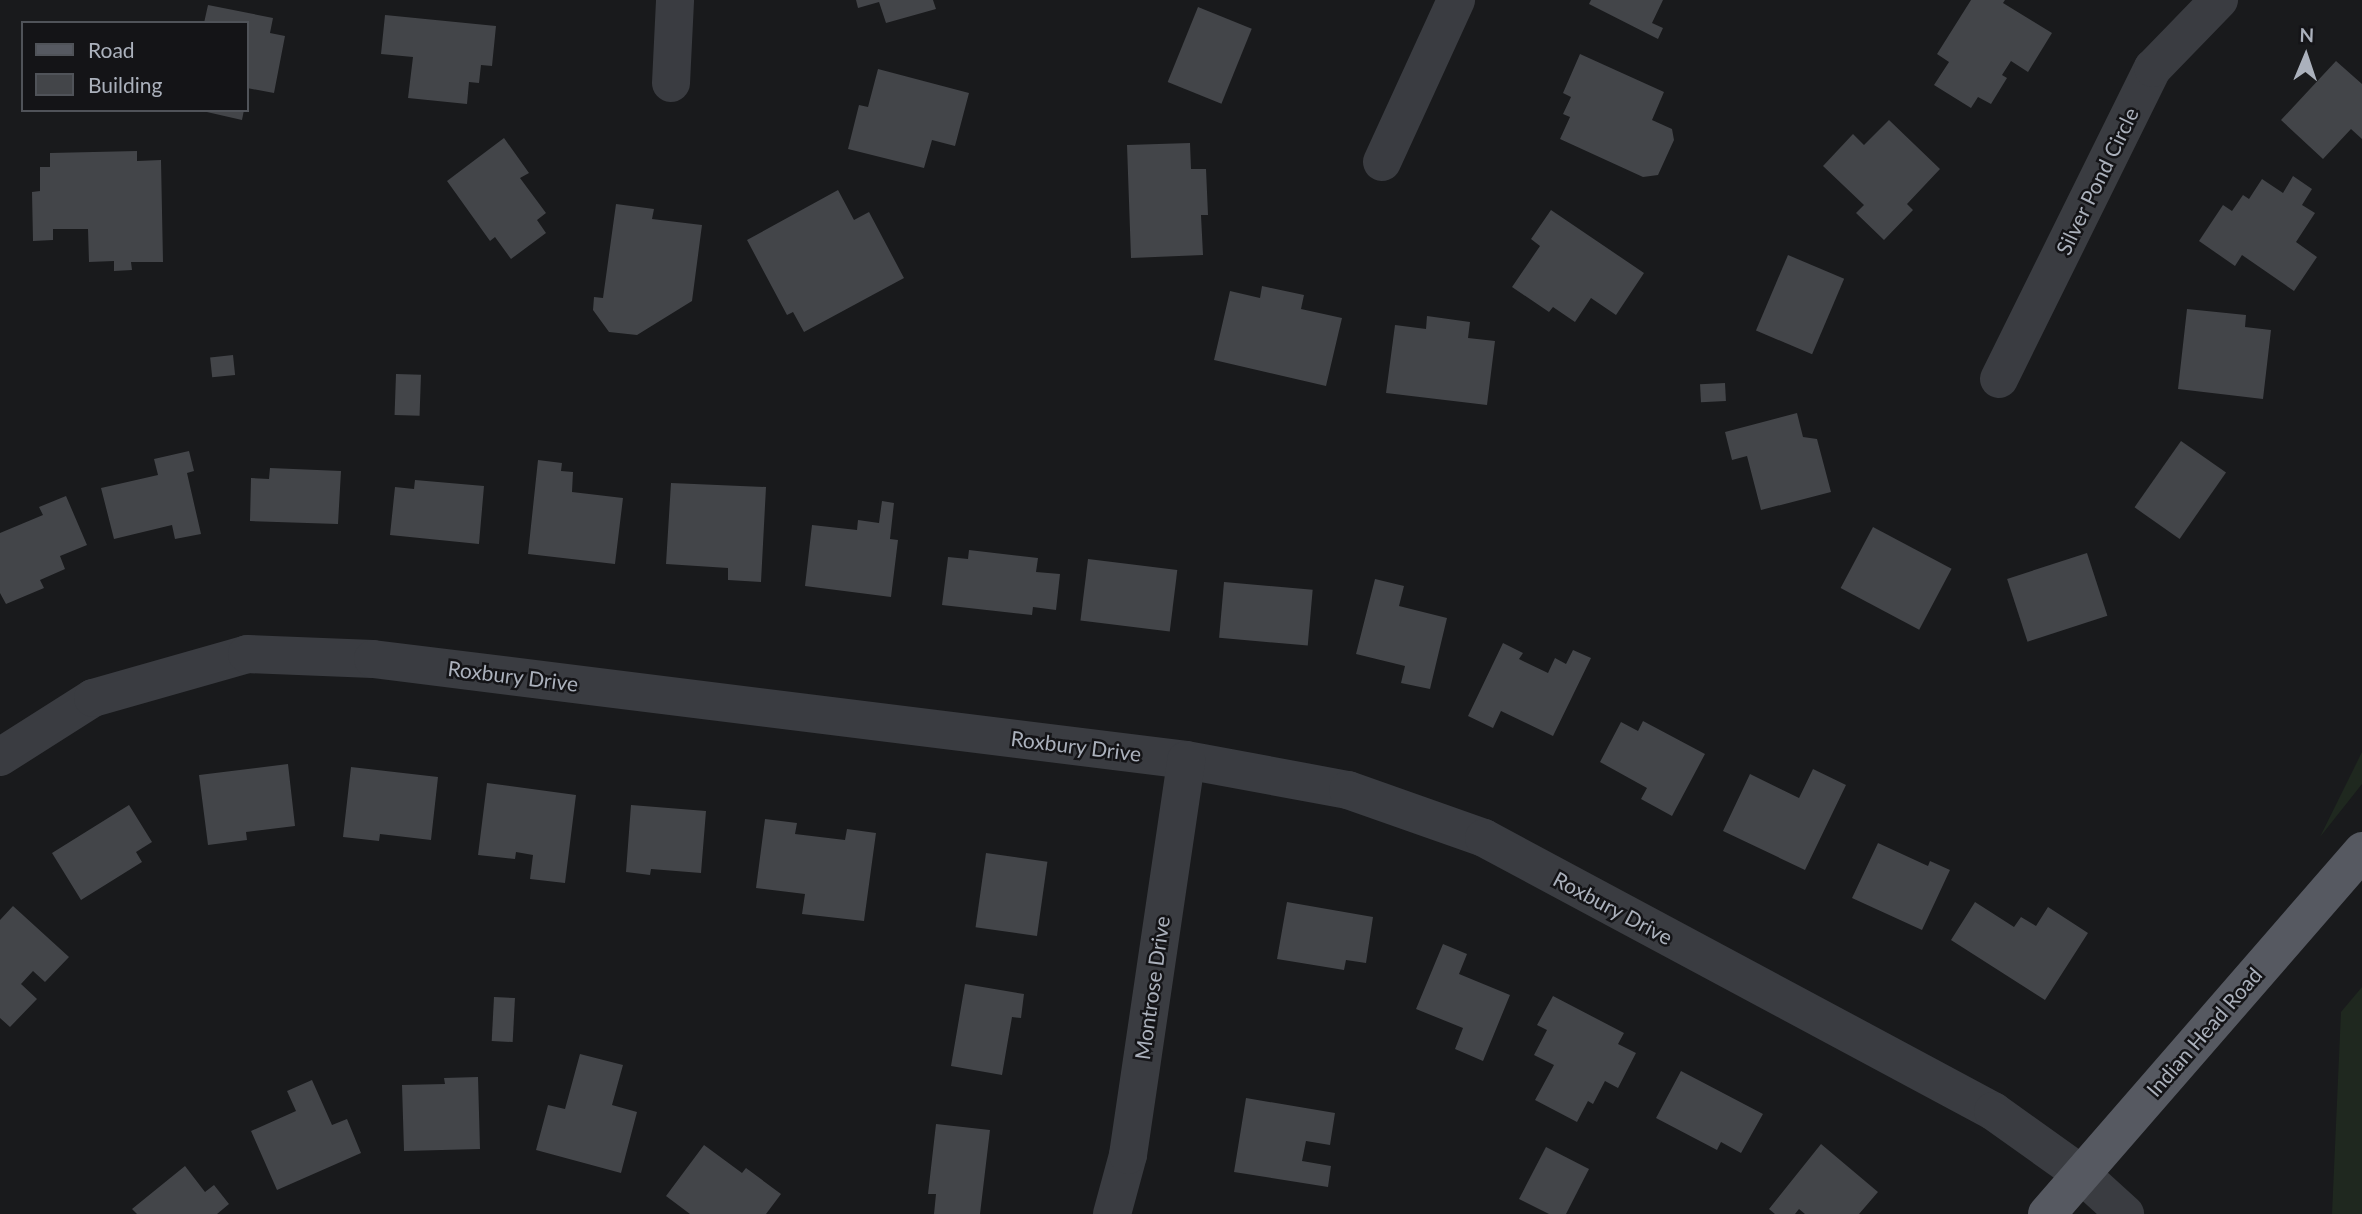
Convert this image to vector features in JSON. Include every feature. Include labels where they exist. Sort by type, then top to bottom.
[{"type":"main road","name":"Indian Head Road","points":[[2046,1214],[2362,851]]},
{"type":"street","points":[[671,83],[676,0]]},
{"type":"street","points":[[1382,162],[1456,0]]},
{"type":"street","name":"Silver Pond Circle","points":[[1999,379],[2153,68],[2219,0]]},
{"type":"street","name":"Roxbury Drive","points":[[0,757],[93,698],[247,654],[373,659],[1186,760],[1348,790],[1484,838],[1993,1111],[2080,1173],[2125,1214]]},
{"type":"street","name":"Montrose Drive","points":[[1112,1214],[1128,1155],[1186,760]]},
{"type":"shaded area","points":[[2362,752],[2362,784],[2320,837]]},
{"type":"shaded area","points":[[2362,987],[2362,1214],[2332,1214],[2341,1012]]},
{"type":"building","points":[[856,0],[933,0],[936,9],[886,23],[879,2],[858,8]]},
{"type":"building","points":[[1591,0],[1663,0],[1652,23],[1663,28],[1658,39],[1589,4]]},
{"type":"building","points":[[1971,0],[2005,0],[2003,3],[2052,33],[2028,72],[2011,61],[2002,75],[2007,78],[1991,104],[1978,97],[1971,108],[1934,85],[1949,62],[1937,54]]},
{"type":"building","points":[[208,5],[273,18],[270,33],[285,36],[274,93],[248,88],[248,21],[204,21]]},
{"type":"building","points":[[1198,7],[1252,29],[1221,104],[1168,82]]},
{"type":"building","points":[[385,15],[496,26],[492,66],[481,65],[479,83],[469,82],[467,104],[408,98],[413,57],[381,54]]},
{"type":"building","points":[[1580,54],[1664,92],[1652,120],[1672,129],[1674,140],[1658,175],[1643,177],[1560,139],[1570,117],[1563,114],[1571,97],[1563,93]]},
{"type":"building","points":[[2336,61],[2362,84],[2362,139],[2351,129],[2323,159],[2281,120]]},
{"type":"building","points":[[878,69],[969,93],[955,146],[932,140],[924,168],[848,149],[859,105],[868,107]]},
{"type":"building","points":[[207,112],[244,112],[242,120]]},
{"type":"building","points":[[1889,120],[1940,169],[1907,204],[1913,210],[1884,240],[1856,213],[1864,205],[1823,166],[1853,134],[1864,145]]},
{"type":"building","points":[[504,138],[529,173],[520,178],[546,213],[537,220],[546,233],[511,259],[495,237],[490,241],[447,181]]},
{"type":"building","points":[[1190,143],[1191,169],[1206,169],[1208,215],[1201,215],[1203,255],[1131,258],[1127,145]]},
{"type":"building","points":[[137,151],[137,161],[161,160],[163,262],[131,262],[132,270],[114,271],[114,261],[89,262],[88,229],[53,229],[53,240],[33,241],[32,192],[40,191],[40,167],[50,167],[50,153]]},
{"type":"building","points":[[2293,176],[2312,189],[2302,205],[2315,213],[2296,242],[2317,257],[2294,291],[2242,255],[2235,266],[2199,241],[2223,205],[2232,211],[2243,195],[2249,199],[2262,179],[2283,193]]},
{"type":"building","points":[[838,190],[854,220],[869,212],[904,278],[804,332],[793,312],[787,315],[747,240]]},
{"type":"building","points":[[616,204],[654,209],[652,219],[702,225],[692,301],[637,335],[609,332],[593,310],[594,297],[603,298]]},
{"type":"building","points":[[1551,210],[1644,273],[1616,315],[1591,298],[1575,322],[1553,307],[1549,312],[1512,287],[1540,246],[1531,239]]},
{"type":"building","points":[[1788,255],[1844,279],[1812,354],[1756,330]]},
{"type":"building","points":[[1262,286],[1304,295],[1301,309],[1342,318],[1326,386],[1214,360],[1230,291],[1260,298]]},
{"type":"building","points":[[2187,309],[2246,315],[2245,327],[2271,330],[2263,399],[2178,389]]},
{"type":"building","points":[[1427,316],[1470,322],[1468,338],[1495,341],[1487,405],[1386,393],[1395,325],[1426,329]]},
{"type":"building","points":[[233,355],[235,375],[212,377],[210,357]]},
{"type":"building","points":[[396,374],[421,375],[420,416],[395,415]]},
{"type":"building","points":[[1725,383],[1726,401],[1701,402],[1700,384]]},
{"type":"building","points":[[1797,413],[1803,437],[1817,439],[1831,492],[1761,510],[1747,456],[1732,460],[1725,432]]},
{"type":"building","points":[[2181,441],[2226,473],[2180,539],[2135,507]]},
{"type":"building","points":[[189,451],[194,471],[187,473],[201,534],[175,539],[172,525],[114,539],[101,488],[158,475],[154,459]]},
{"type":"building","points":[[538,460],[562,463],[561,471],[573,472],[572,492],[623,498],[615,564],[528,554]]},
{"type":"building","points":[[270,468],[341,471],[338,524],[250,521],[251,478],[269,479]]},
{"type":"building","points":[[415,480],[484,486],[479,544],[390,535],[395,487],[414,489]]},
{"type":"building","points":[[671,483],[766,487],[761,582],[728,580],[728,568],[666,564]]},
{"type":"building","points":[[66,496],[87,545],[60,556],[65,569],[40,580],[44,588],[6,604],[0,593],[0,533],[43,515],[39,507]]},
{"type":"building","points":[[882,501],[894,503],[890,539],[898,540],[891,597],[805,586],[812,525],[857,530],[858,520],[879,523]]},
{"type":"building","points":[[1873,527],[1952,569],[1919,630],[1841,588]]},
{"type":"building","points":[[969,550],[1038,558],[1036,572],[1060,574],[1056,610],[1033,607],[1032,615],[942,605],[948,557],[968,559]]},
{"type":"building","points":[[2087,553],[2107,616],[2028,642],[2007,579]]},
{"type":"building","points":[[1088,559],[1177,570],[1170,632],[1080,621]]},
{"type":"building","points":[[1375,579],[1404,586],[1399,606],[1447,618],[1430,689],[1401,683],[1405,666],[1356,654]]},
{"type":"building","points":[[1224,582],[1313,590],[1308,646],[1219,638]]},
{"type":"building","points":[[1503,643],[1523,653],[1519,659],[1548,673],[1555,658],[1566,664],[1573,650],[1591,658],[1553,736],[1501,711],[1493,728],[1468,716]]},
{"type":"building","points":[[1643,721],[1705,754],[1672,816],[1641,799],[1647,788],[1600,762],[1621,722],[1638,731]]},
{"type":"building","points":[[288,764],[295,826],[246,832],[247,840],[208,845],[199,775]]},
{"type":"building","points":[[351,767],[438,777],[431,840],[380,834],[379,841],[343,837]]},
{"type":"building","points":[[1813,769],[1846,785],[1805,870],[1723,831],[1750,774],[1799,798]]},
{"type":"building","points":[[487,783],[576,795],[565,883],[530,879],[533,855],[516,852],[515,859],[478,855]]},
{"type":"building","points":[[129,805],[152,842],[136,852],[142,862],[81,900],[52,853]]},
{"type":"building","points":[[631,805],[706,811],[701,873],[651,869],[650,875],[626,872]]},
{"type":"building","points":[[765,819],[797,823],[795,834],[845,840],[847,829],[876,833],[864,921],[802,914],[805,894],[756,888]]},
{"type":"building","points":[[1878,843],[1928,866],[1930,861],[1950,870],[1922,930],[1852,898]]},
{"type":"building","points":[[986,853],[1047,862],[1037,936],[976,927]]},
{"type":"building","points":[[1287,902],[1373,917],[1366,963],[1346,960],[1344,970],[1277,959]]},
{"type":"building","points":[[1975,902],[2014,927],[2021,917],[2036,926],[2048,907],[2088,933],[2045,1000],[1951,940]]},
{"type":"building","points":[[13,906],[69,957],[45,982],[33,971],[21,984],[37,999],[10,1027],[0,1018],[0,920]]},
{"type":"building","points":[[1443,944],[1467,954],[1459,974],[1510,995],[1483,1061],[1455,1049],[1463,1028],[1416,1009]]},
{"type":"building","points":[[965,984],[1024,994],[1021,1018],[1012,1017],[1002,1075],[951,1066]]},
{"type":"building","points":[[1553,996],[1624,1033],[1618,1044],[1636,1053],[1618,1088],[1605,1081],[1593,1104],[1588,1101],[1577,1122],[1535,1100],[1554,1065],[1534,1055],[1547,1030],[1537,1025]]},
{"type":"building","points":[[494,997],[515,998],[513,1042],[492,1041]]},
{"type":"building","points":[[580,1054],[623,1065],[612,1105],[637,1112],[621,1173],[536,1150],[548,1105],[565,1109]]},
{"type":"building","points":[[1681,1071],[1763,1114],[1741,1153],[1721,1142],[1717,1150],[1656,1118]]},
{"type":"building","points":[[478,1077],[480,1149],[404,1151],[402,1085],[445,1084],[444,1078]]},
{"type":"building","points":[[312,1080],[332,1125],[347,1119],[361,1153],[277,1190],[251,1131],[296,1111],[287,1091]]},
{"type":"building","points":[[1246,1098],[1335,1113],[1330,1145],[1306,1141],[1302,1161],[1331,1166],[1328,1187],[1234,1172]]},
{"type":"building","points":[[936,1124],[990,1130],[980,1214],[934,1214],[936,1194],[928,1194]]},
{"type":"building","points":[[1821,1144],[1878,1192],[1859,1214],[1805,1214],[1799,1209],[1795,1214],[1775,1214],[1769,1209]]},
{"type":"building","points":[[704,1145],[742,1173],[746,1168],[781,1194],[766,1214],[690,1214],[666,1196]]},
{"type":"building","points":[[1546,1147],[1589,1169],[1566,1214],[1549,1214],[1519,1199]]},
{"type":"building","points":[[185,1166],[205,1192],[214,1185],[229,1204],[217,1214],[137,1214],[132,1209]]}]
